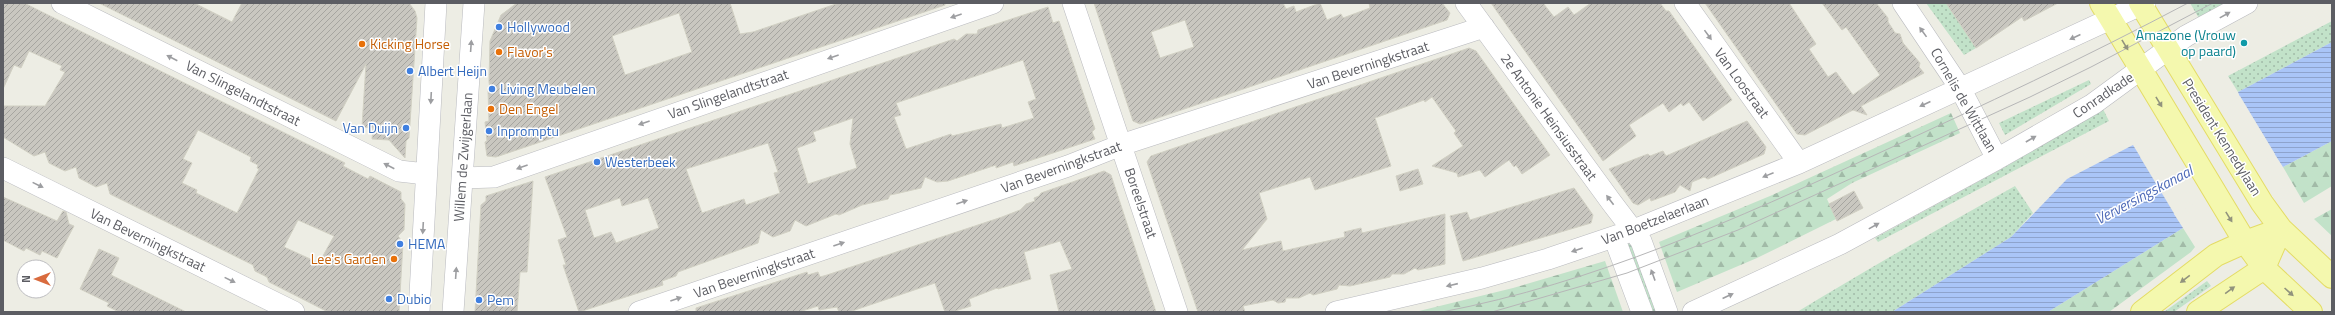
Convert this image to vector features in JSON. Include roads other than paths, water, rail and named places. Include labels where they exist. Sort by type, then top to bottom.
[{"type":"main road","name":"President Kennedylaan","points":[[2142,4],[2242,174],[2281,229],[2332,277]]},
{"type":"main road","points":[[2106,11],[2178,134],[2245,242],[2264,268],[2311,312]]},
{"type":"main road","points":[[2142,312],[2216,255],[2245,242],[2281,229]]},
{"type":"main road","points":[[2198,312],[2264,268],[2281,229]]},
{"type":"street","name":"Van Slingelandtstraat","points":[[62,3],[399,171],[426,174]]},
{"type":"street","points":[[419,312],[436,3]]},
{"type":"street","name":"Willem de Zwijgerlaan","points":[[453,312],[474,3]]},
{"type":"street","name":"Van Slingelandtstraat","points":[[462,178],[494,177],[993,3]]},
{"type":"street","name":"Boreelstraat","points":[[1073,3],[1177,312]]},
{"type":"street","name":"2e Antonie Heinsiusstraat","points":[[1466,3],[1612,203],[1634,230],[1641,241],[1667,312]]},
{"type":"street","name":"Van Loostraat","points":[[1685,3],[1799,163]]},
{"type":"street","name":"Cornelis de Wittlaan","points":[[1903,3],[1960,88],[1998,159]]},
{"type":"street","name":"Conradkade","points":[[1998,159],[2093,104],[2168,48],[2247,3]]},
{"type":"street","points":[[1960,88],[2106,11],[2142,4]]},
{"type":"street","name":"Van Beverningkstraat","points":[[639,312],[1068,166],[1122,145],[1484,27]]},
{"type":"street","name":"Van Boetzelaerlaan","points":[[1336,312],[1482,278],[1548,259],[1634,230],[1799,163],[1960,88]]},
{"type":"street","points":[[1693,312],[1840,244],[1998,159]]},
{"type":"street","name":"Van Beverningkstraat","points":[[3,168],[294,312]]},
{"type":"street","points":[[1614,237],[1642,312]]},
{"type":"water","name":"Verversingskanaal","points":[[2332,42],[2332,141],[2283,167],[2274,153],[2174,214],[2183,228],[2048,312],[1892,312],[2011,237],[2067,179],[2133,145],[2141,158],[2240,97],[2238,92]]},
{"type":"tram line","points":[[1442,312],[1499,300],[1554,284],[1610,266],[1718,225],[1995,99],[2111,43],[2188,3]]},
{"type":"tram line","points":[[1492,312],[1627,273],[1738,230],[2030,97],[2213,3]]},
{"type":"place","name":"Hollywood","points":[[499,27]]},
{"type":"place","name":"Amazone (Vrouw op paard)","points":[[2244,43]]},
{"type":"place","name":"Kicking Horse","points":[[362,44]]},
{"type":"place","name":"Flavor's","points":[[499,52]]},
{"type":"place","name":"Albert Heijn","points":[[410,71]]},
{"type":"place","name":"Living Meubelen","points":[[492,89]]},
{"type":"place","name":"Den Engel","points":[[491,109]]},
{"type":"place","name":"Van Duijn","points":[[406,128]]},
{"type":"place","name":"Inpromptu","points":[[489,131]]},
{"type":"place","name":"Westerbeek","points":[[597,162]]},
{"type":"place","name":"HEMA","points":[[400,244]]},
{"type":"place","name":"Lee's Garden","points":[[394,259]]},
{"type":"place","name":"Dubio","points":[[389,299]]},
{"type":"place","name":"Pem","points":[[479,300]]}]
